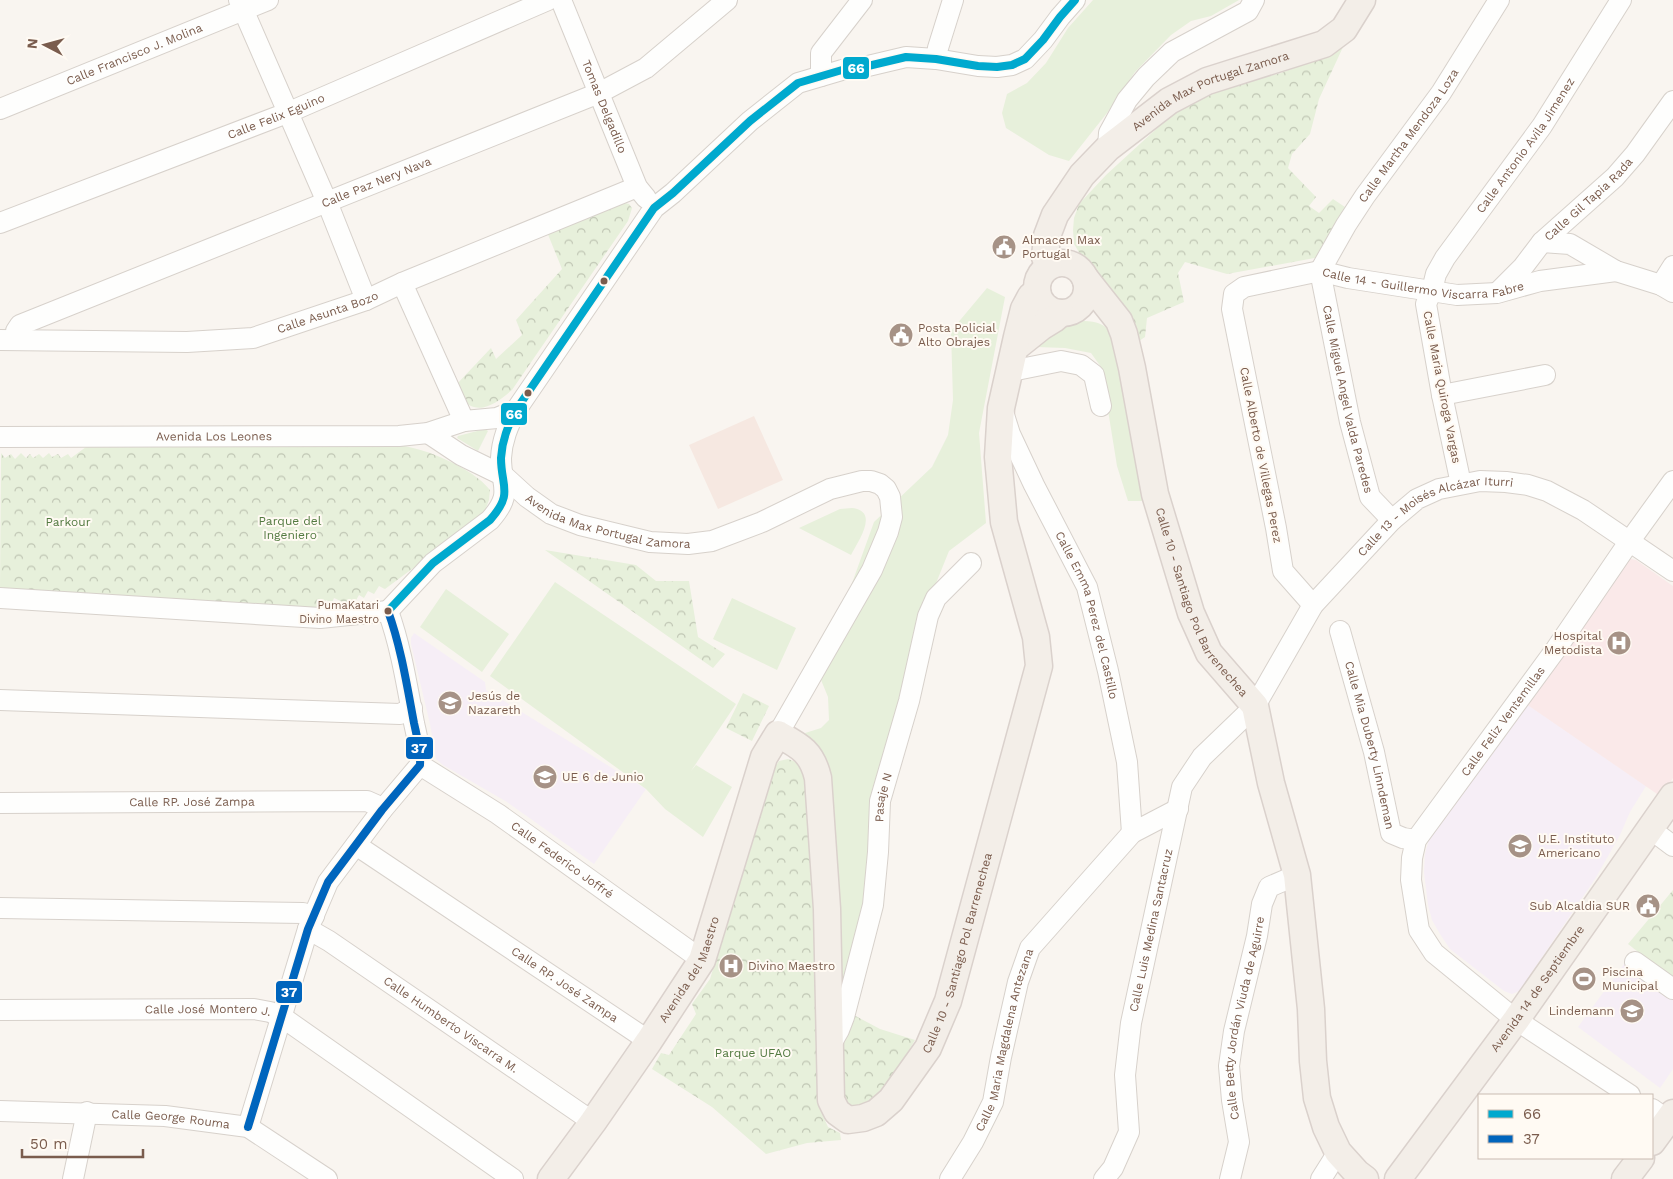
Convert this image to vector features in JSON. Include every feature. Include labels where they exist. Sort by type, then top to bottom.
[{"type":"main road","name":"Avenida Max Portugal Zamora","points":[[1068,311],[1082,303],[1086,295],[1087,286],[1068,270],[1045,257],[1047,236],[1055,215],[1082,175],[1108,148],[1169,101],[1207,81],[1324,44],[1344,29],[1362,0]]},
{"type":"main road","name":"Calle 10 - Santiago Pol Barrenechea","points":[[778,734],[797,745],[810,756],[815,765],[818,778],[827,909],[831,1100],[837,1112],[848,1120],[863,1118],[876,1113],[891,1100],[911,1073],[928,1048],[948,1001],[1039,666],[1036,637],[1004,522],[998,457],[1002,408],[1024,309],[1031,296],[1038,292],[1039,278],[1068,270],[1119,321],[1132,368],[1155,494],[1191,613],[1210,653],[1255,706],[1271,783],[1297,875],[1311,1009],[1313,1061],[1318,1098],[1326,1127],[1338,1152],[1365,1179]]},
{"type":"main road","points":[[1038,292],[1040,300],[1053,311],[1093,312],[1124,334]]},
{"type":"main road","points":[[1013,359],[1041,327],[1068,311]]},
{"type":"main road","name":"Avenida del Maestro","points":[[551,1179],[649,1041],[702,960],[764,757],[778,734]]},
{"type":"main road","name":"Avenida 14 de Septiembre","points":[[1398,1179],[1516,1020],[1673,796]]},
{"type":"main road","points":[[1653,1140],[1666,1116]]},
{"type":"main road","points":[[1625,1179],[1639,1159]]},
{"type":"street","name":"Calle Francisco J. Molina","points":[[0,109],[241,5],[268,0]]},
{"type":"street","name":"Calle Felix Eguino","points":[[0,223],[287,113],[548,0]]},
{"type":"street","name":"Tomas Delgadillo","points":[[561,0],[637,187],[654,208]]},
{"type":"street","name":"Calle Paz Nery Nava","points":[[8,340],[20,326],[599,93],[646,68],[727,0]]},
{"type":"street","points":[[821,76],[821,53],[862,0]]},
{"type":"street","points":[[936,59],[953,0]]},
{"type":"street","points":[[0,598],[320,618],[388,611],[433,563],[496,514],[502,504],[505,490],[501,460],[502,446],[506,430],[516,410],[654,208],[673,193],[724,144],[775,100],[798,83],[821,76],[906,57],[936,59],[978,66],[997,67],[1012,65],[1025,59],[1043,40],[1061,8],[1074,0]]},
{"type":"street","points":[[1108,148],[1108,132],[1116,117],[1146,77],[1172,52],[1248,11],[1254,0]]},
{"type":"street","name":"Calle Martha Mendoza Loza","points":[[1320,271],[1351,217],[1441,93],[1499,0]]},
{"type":"street","name":"Calle Antonio Avila Jimenez","points":[[1432,290],[1436,274],[1445,258],[1542,126],[1621,0]]},
{"type":"street","points":[[241,5],[327,202],[366,300]]},
{"type":"street","name":"Calle Gil Tapia Rada","points":[[1497,293],[1542,242],[1615,177],[1635,154],[1673,101]]},
{"type":"street","name":"Calle Asunta Bozo","points":[[8,340],[187,342],[253,338],[366,300],[402,283],[637,187]]},
{"type":"street","name":"Calle 14 - Guillermo Viscarra Fabre","points":[[1542,242],[1570,244],[1616,271],[1667,288]]},
{"type":"street","points":[[1667,288],[1673,266]]},
{"type":"street","name":"Calle 14 - Guillermo Viscarra Fabre","points":[[1234,294],[1244,287],[1320,271],[1357,280],[1457,295],[1497,293],[1540,281],[1616,271]]},
{"type":"street","name":"Calle Miguel Angel Valda Paredes","points":[[1320,271],[1350,422],[1370,497],[1392,520]]},
{"type":"street","points":[[402,283],[464,421]]},
{"type":"street","name":"Calle Maria Quiroga Vargas","points":[[1432,290],[1426,304],[1442,395],[1461,484]]},
{"type":"street","name":"Calle Alberto de Villegas Perez","points":[[1234,294],[1232,310],[1283,571],[1313,605]]},
{"type":"street","points":[[1013,359],[1062,361],[1081,365],[1094,375],[1102,406]]},
{"type":"street","points":[[1442,395],[1545,375]]},
{"type":"street","name":"Calle Emma Perez del Castillo","points":[[1002,408],[1010,434],[1087,587],[1128,762],[1132,832]]},
{"type":"street","name":"Avenida Los Leones","points":[[0,437],[399,436],[428,433],[464,421],[497,418],[516,410]]},
{"type":"street","points":[[428,433],[461,456],[504,476]]},
{"type":"street","name":"Avenida Max Portugal Zamora","points":[[504,476],[527,497],[551,514],[580,526],[650,542],[688,544],[712,541],[762,522],[830,489],[848,483],[871,480],[886,489],[890,497],[892,518],[872,570],[778,734]]},
{"type":"street","name":"Calle 13 - Moisés Alcázar Iturri","points":[[1255,706],[1313,605],[1392,520],[1417,499],[1439,489],[1480,481],[1528,485],[1547,491],[1583,510],[1673,571]]},
{"type":"street","name":"Calle Feliz Ventemillas","points":[[1416,840],[1556,649],[1673,481]]},
{"type":"street","name":"Pasaje N","points":[[830,1046],[844,1017],[872,905],[878,852],[880,801],[909,701],[928,616],[936,598],[970,563]]},
{"type":"street","points":[[248,1127],[311,923],[328,882],[382,810],[420,765],[421,757],[412,708],[394,627],[388,611]]},
{"type":"street","name":"Calle Mia Duberty Linndeman","points":[[1340,631],[1374,752],[1391,832],[1403,838],[1416,840]]},
{"type":"street","points":[[0,700],[400,714],[412,708]]},
{"type":"street","name":"Calle Luis Medina Santacruz","points":[[1104,1179],[1112,1168],[1129,1132],[1125,1075],[1131,1023],[1182,787],[1202,757],[1255,706]]},
{"type":"street","name":"Calle Federico Joffré","points":[[420,765],[498,814],[702,960]]},
{"type":"street","name":"Calle RP. José Zampa","points":[[0,803],[367,802],[376,805],[382,810]]},
{"type":"street","name":"Calle Maria Magdalena Antezana","points":[[950,1179],[973,1142],[993,1102],[1018,982],[1030,948],[1132,832],[1178,809]]},
{"type":"street","points":[[1650,828],[1673,846]]},
{"type":"street","points":[[1416,840],[1412,858],[1411,880],[1419,930],[1434,953],[1516,1020],[1628,1094]]},
{"type":"street","name":"Calle RP. José Zampa","points":[[356,845],[649,1041]]},
{"type":"street","name":"Calle Betty Jordán Viuda de Aguirre","points":[[1230,1179],[1239,1142],[1229,1066],[1234,1031],[1258,936],[1262,904],[1269,888],[1297,875]]},
{"type":"street","name":"Calle Humberto Viscarra M.","points":[[0,908],[303,913],[329,941],[593,1122]]},
{"type":"street","points":[[1636,962],[1673,989]]},
{"type":"street","name":"Calle José Montero J.","points":[[0,1010],[254,1009],[270,1012],[282,1017],[513,1179]]},
{"type":"street","name":"Calle George Rouma","points":[[0,1111],[87,1112],[165,1116],[248,1127],[327,1179]]},
{"type":"street","points":[[73,1179],[87,1112]]},
{"type":"street","points":[[1322,1179],[1338,1152]]},
{"type":"shaded area","points":[[754,416],[783,480],[718,509],[689,445]]},
{"type":"shaded area","name":"Hospital Metodista","points":[[1626,560],[1636,560],[1673,586],[1673,778],[1660,796],[1522,701]]},
{"type":"shaded area","name":"UE 6 de Junio","points":[[414,633],[485,682],[486,690],[646,789],[594,864],[507,802],[443,765],[436,759],[430,724],[411,644],[411,638]]},
{"type":"shaded area","name":"U.E. Instituto Americano","points":[[1522,701],[1646,786],[1630,812],[1620,835],[1595,879],[1519,991],[1512,994],[1504,991],[1450,949],[1432,920],[1424,872],[1425,854],[1429,839]]},
{"type":"shaded area","name":"Lindemann","points":[[1627,960],[1673,994],[1673,1069],[1660,1088],[1578,1027]]},
{"type":"green space","points":[[1093,0],[1239,0],[1211,16],[1191,21],[1171,35],[1135,72],[1107,113],[1069,161],[1049,155],[1006,128],[1002,113],[1007,94],[1027,83],[1046,63],[1068,28]]},
{"type":"green space","points":[[1349,34],[1319,99],[1310,134],[1292,154],[1288,168],[1316,197],[1309,206],[1319,213],[1333,199],[1351,211],[1320,257],[1227,274],[1185,262],[1178,273],[1184,302],[1147,318],[1145,337],[1139,341],[1130,320],[1091,272],[1074,244],[1074,218],[1079,204],[1106,175],[1166,120],[1207,92],[1281,73],[1328,54]]},
{"type":"green space","points":[[622,202],[629,204],[632,208],[628,221],[512,390],[498,401],[486,407],[480,408],[467,404],[456,385],[491,348],[496,359],[522,335],[516,320],[562,269],[547,232]]},
{"type":"green space","points":[[987,288],[1005,297],[979,433],[986,523],[949,551],[922,618],[871,876],[839,1012],[802,734],[821,728],[829,720],[828,697],[819,675],[874,522],[932,467],[948,435],[953,400],[951,331]]},
{"type":"green space","points":[[1084,321],[1099,323],[1104,326],[1111,334],[1119,354],[1148,501],[1128,501],[1117,466],[1101,367],[1091,353],[1065,348],[1036,347],[1060,327]]},
{"type":"green space","points":[[485,429],[488,431],[478,451],[457,438],[458,436]]},
{"type":"green space","name":"Parque del Ingeniero","points":[[398,445],[421,450],[461,467],[490,490],[489,500],[485,511],[435,552],[385,589],[379,586],[374,594],[368,591],[364,598],[359,595],[355,602],[349,599],[347,604],[334,598],[332,603],[326,600],[320,611],[0,590],[1,453],[5,458],[11,454],[15,459],[21,453],[26,458],[30,454],[33,458],[39,454],[43,458],[49,453],[52,457],[58,454],[61,458],[68,454],[71,458],[86,447]]},
{"type":"green space","points":[[852,508],[860,510],[865,515],[866,520],[862,535],[851,555],[799,528],[840,509]]},
{"type":"green space","points":[[545,550],[636,565],[656,581],[689,581],[698,637],[725,654],[713,668]]},
{"type":"green space","points":[[555,582],[736,704],[691,771],[696,765],[732,787],[703,837],[665,809],[646,789],[490,676]]},
{"type":"green space","points":[[446,589],[509,634],[482,672],[420,627]]},
{"type":"green space","points":[[732,598],[796,628],[777,670],[713,639]]},
{"type":"green space","points":[[743,693],[769,706],[752,741],[726,728]]},
{"type":"green space","name":"Parque UFAO","points":[[788,759],[802,764],[808,772],[819,968],[823,1116],[828,1127],[840,1133],[841,1140],[807,1143],[766,1154],[712,1107],[652,1069],[661,1053],[669,1055],[696,1014],[692,1004],[710,979],[775,767],[779,761]]},
{"type":"green space","points":[[1673,890],[1673,979],[1628,944]]},
{"type":"green space","points":[[850,1013],[880,1029],[915,1040],[895,1074],[871,1103],[857,1110],[843,1101],[842,1090],[843,1046]]},
{"type":"transit line","name":"66","points":[[388,611],[433,563],[490,520],[497,511],[504,496],[501,458],[504,439],[516,410],[654,208],[673,193],[750,121],[798,83],[842,70],[906,57],[936,59],[978,66],[997,67],[1012,65],[1025,59],[1075,0]]},
{"type":"transit line","name":"37","points":[[248,1127],[308,929],[328,882],[382,810],[420,765],[420,754],[397,638],[388,611]]},
{"type":"place","name":"Almacen Max Portugal","points":[[1004,247]]},
{"type":"place","name":"Posta Policial Alto Obrajes","points":[[901,335]]},
{"type":"place","name":"PumaKatari Divino Maestro","points":[[388,611]]},
{"type":"place","name":"Hospital Metodista","points":[[1619,643]]},
{"type":"place","name":"Jesús de Nazareth","points":[[450,703]]},
{"type":"place","name":"UE 6 de Junio","points":[[545,777]]},
{"type":"place","name":"U.E. Instituto Americano","points":[[1520,846]]},
{"type":"place","name":"Sub Alcaldia SUR","points":[[1648,906]]},
{"type":"place","name":"Divino Maestro","points":[[731,966]]},
{"type":"place","name":"Piscina Municipal","points":[[1584,979]]},
{"type":"place","name":"Lindemann","points":[[1632,1011]]},
{"type":"park label","name":"Parkour","points":[[68,522]]}]
